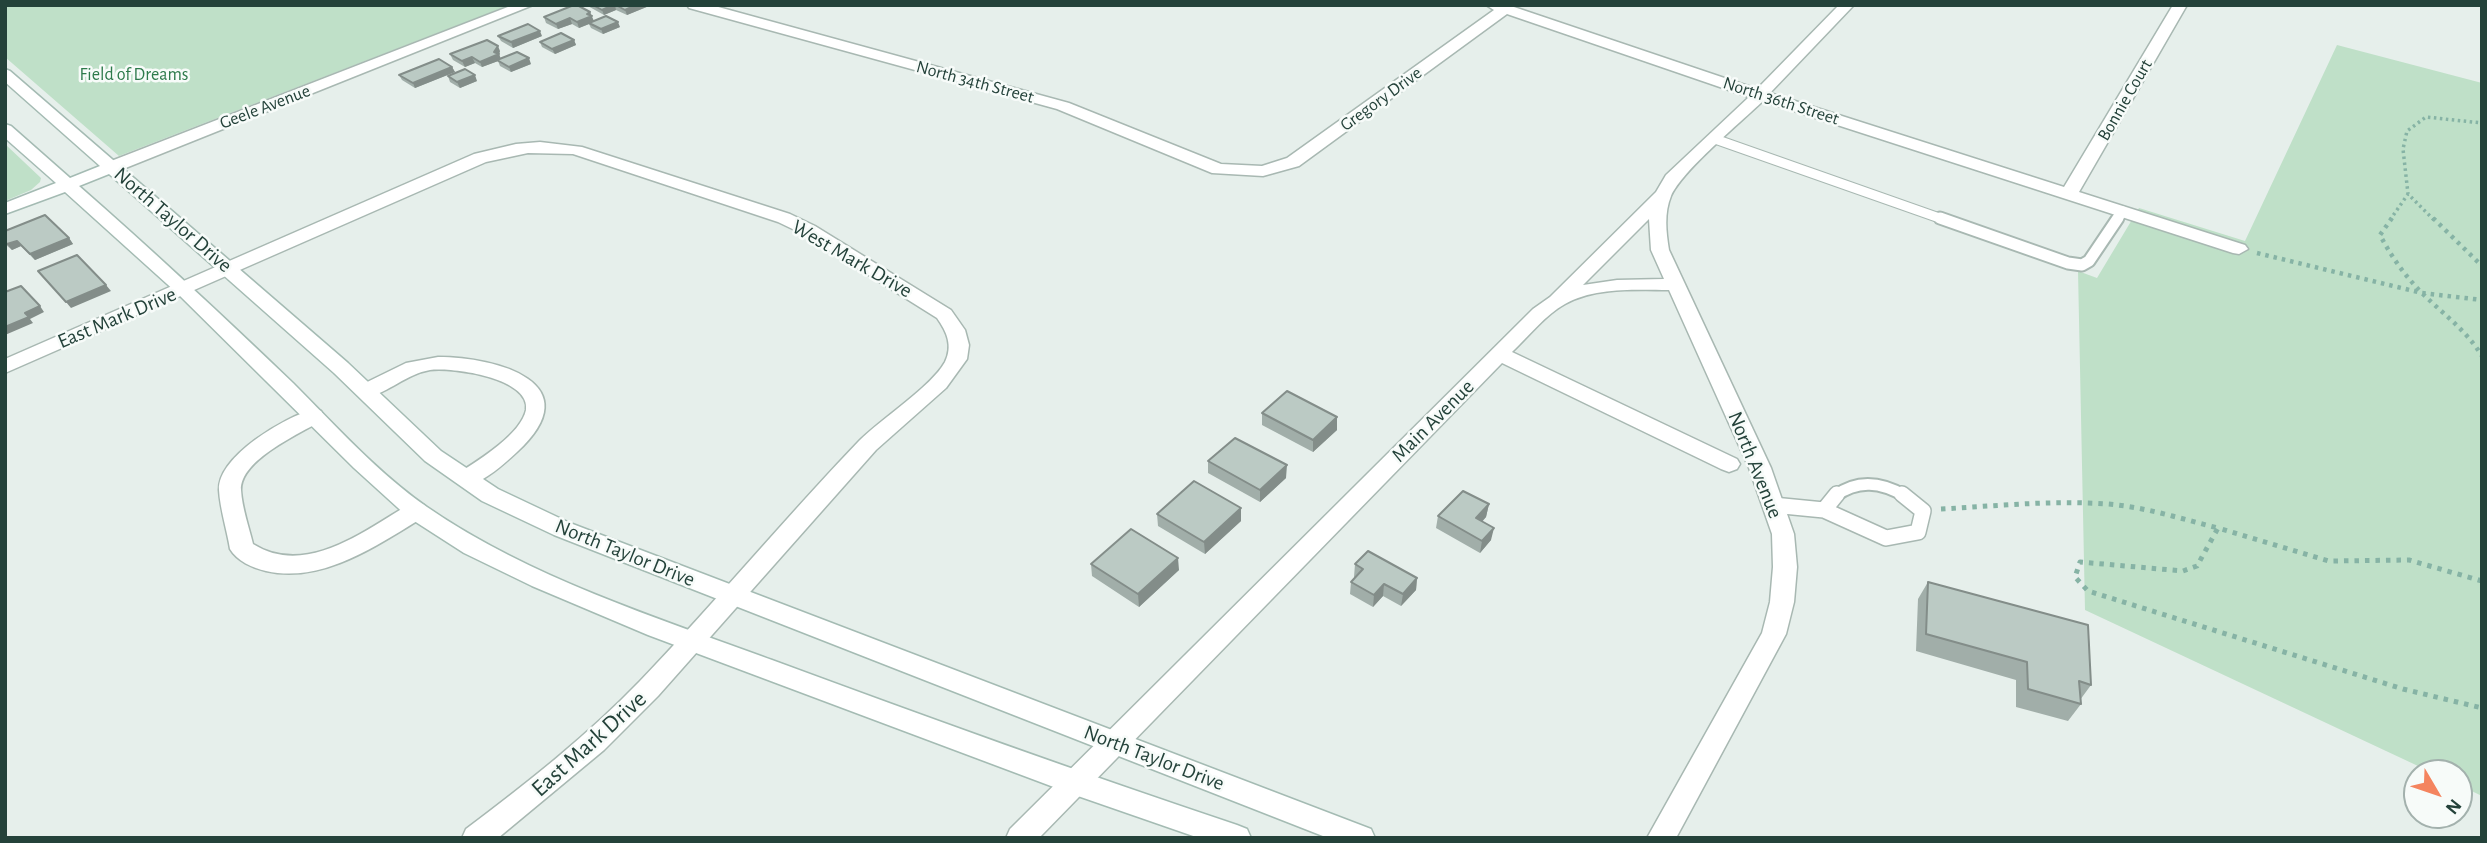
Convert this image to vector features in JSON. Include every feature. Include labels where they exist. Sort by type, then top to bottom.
[{"type":"street","name":"Geele Avenue","points":[[5,209],[526,5]]},
{"type":"street","name":"North 34th Street","points":[[694,5],[1063,106],[1217,169],[1250,172]]},
{"type":"street","name":"Bonnie Court","points":[[2069,194],[2180,5]]},
{"type":"street","name":"Main Avenue","points":[[1020,838],[1540,313],[1557,301],[1663,195],[1672,179],[1760,95],[1844,6]]},
{"type":"street","name":"Gregory Drive","points":[[1250,172],[1279,168],[1293,162],[1499,7]]},
{"type":"street","name":"North 36th Street","points":[[1499,7],[1760,95],[2239,249]]},
{"type":"street","name":"North Taylor Drive","points":[[5,74],[366,391],[433,456],[490,495],[562,529],[1361,838]]},
{"type":"street","name":"North Taylor Drive","points":[[5,130],[184,289],[362,463],[416,511],[487,555],[693,641],[1075,783],[1237,838]]},
{"type":"street","name":"West Mark Drive","points":[[229,270],[480,158],[521,148],[561,147],[796,224],[944,314],[954,325],[959,338],[959,353],[953,368],[941,383],[897,417],[868,445],[693,641]]},
{"type":"street","name":"North Avenue","points":[[1661,838],[1774,634],[1782,603],[1785,567],[1783,534],[1760,468],[1660,250],[1656,230],[1657,212],[1663,195]]},
{"type":"street","name":"East Mark Drive","points":[[5,367],[229,270]]},
{"type":"street","points":[[1557,301],[1587,290],[1610,286],[1674,284]]},
{"type":"street","points":[[1499,354],[1729,464]]},
{"type":"street","points":[[366,391],[413,368],[437,363],[491,372],[526,386],[535,396],[537,404],[531,425],[507,452],[468,478]]},
{"type":"street","points":[[314,416],[257,449],[233,473],[230,489],[242,550],[256,559],[274,564],[317,562],[343,553],[416,511]]},
{"type":"street","name":"East Mark Drive","points":[[477,838],[595,742],[693,641]]},
{"type":"lane","points":[[1715,139],[2068,263],[2082,265],[2090,261],[2123,211]]},
{"type":"lane","points":[[1773,505],[1824,510],[1886,538],[1918,532],[1923,520],[1923,511],[1912,500],[1889,485],[1866,482],[1847,487],[1826,502],[1824,510]]},
{"type":"path","points":[[2482,123],[2426,117],[2407,131],[2403,149],[2408,194],[2482,267]]},
{"type":"path","points":[[2408,194],[2380,236],[2391,255],[2423,293],[2443,310],[2482,356]]},
{"type":"path","points":[[2239,249],[2423,293],[2482,300]]},
{"type":"path","points":[[1923,511],[2050,504],[2109,505],[2162,514],[2262,538],[2329,561],[2409,560],[2482,581]]},
{"type":"path","points":[[2218,528],[2197,566],[2183,571],[2080,562],[2075,578],[2088,591],[2403,689],[2482,708]]},
{"type":"green space","name":"Field of Dreams","points":[[5,5],[510,5],[119,156],[5,57]]},
{"type":"green space","points":[[2337,45],[2482,83],[2482,796],[2473,792],[2473,759],[2403,759],[2085,610],[2078,271],[2097,278],[2139,208],[2245,241]]},
{"type":"green space","points":[[5,144],[41,178],[31,190],[5,201]]},
{"type":"building","points":[[574,5],[590,12],[587,14],[592,16],[577,22],[570,18],[556,24],[544,17]]},
{"type":"building","points":[[593,5],[613,5],[602,10]]},
{"type":"building","points":[[616,5],[636,5],[625,10]]},
{"type":"building","points":[[606,16],[618,22],[601,29],[589,23]]},
{"type":"building","points":[[528,24],[540,31],[511,42],[498,36]]},
{"type":"building","points":[[561,33],[574,40],[552,49],[540,42]]},
{"type":"building","points":[[487,40],[498,46],[494,52],[499,54],[480,62],[472,57],[462,61],[450,54]]},
{"type":"building","points":[[517,52],[529,58],[509,67],[497,60]]},
{"type":"building","points":[[439,59],[452,67],[413,83],[399,75]]},
{"type":"building","points":[[465,69],[475,75],[457,82],[448,76]]},
{"type":"building","points":[[45,215],[69,238],[30,254],[17,241],[5,243],[5,231]]},
{"type":"building","points":[[77,255],[106,285],[66,302],[38,271]]},
{"type":"building","points":[[21,286],[40,306],[25,313],[29,317],[5,327],[5,292]]},
{"type":"building","points":[[1287,391],[1337,417],[1313,440],[1262,413]]},
{"type":"building","points":[[1235,438],[1287,465],[1260,490],[1208,461]]},
{"type":"building","points":[[1194,481],[1241,508],[1204,542],[1157,514]]},
{"type":"building","points":[[1463,491],[1489,504],[1476,518],[1494,528],[1482,541],[1438,516]]},
{"type":"building","points":[[1131,529],[1178,558],[1138,594],[1091,564]]},
{"type":"building","points":[[1368,551],[1417,578],[1403,594],[1384,584],[1374,595],[1351,582],[1363,569],[1355,564]]},
{"type":"building","points":[[1928,582],[2088,625],[2091,685],[2079,681],[2081,704],[2028,689],[2027,662],[1926,634]]}]
